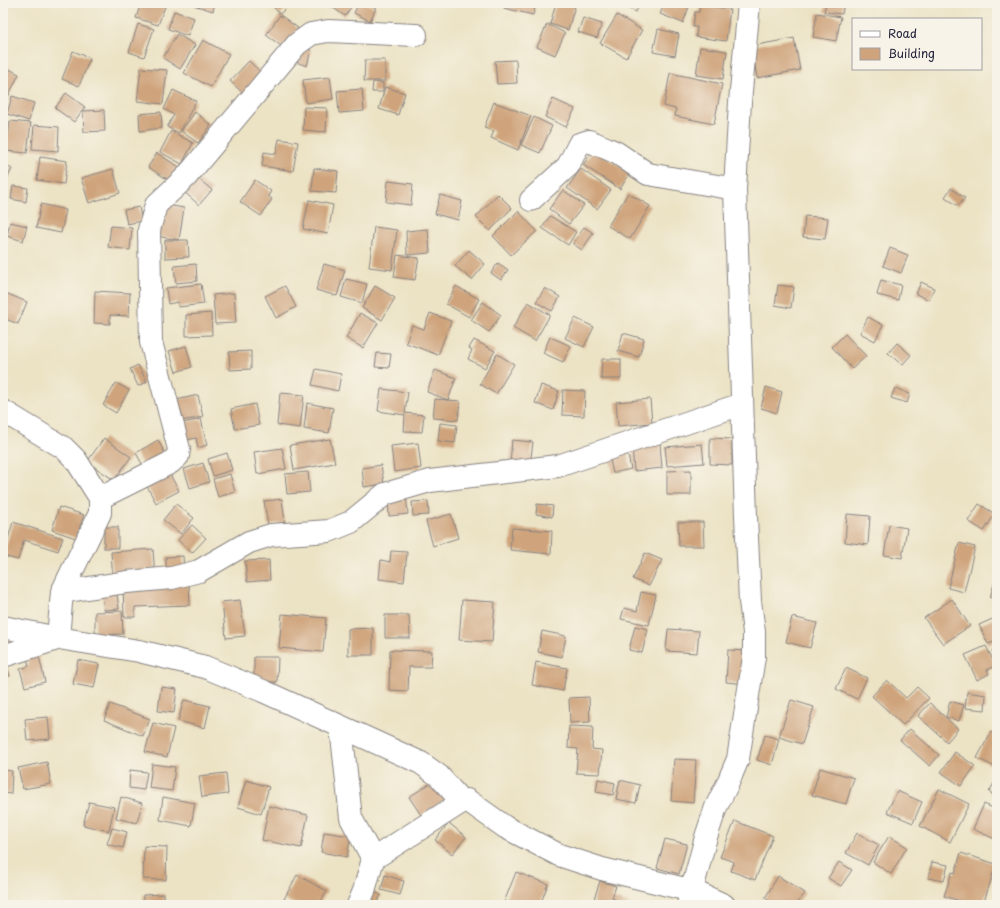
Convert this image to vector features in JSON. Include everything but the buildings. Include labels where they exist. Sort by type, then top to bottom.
[{"type":"street","points":[[690,898],[706,837],[716,807],[738,759],[754,657],[754,632],[750,601],[742,404],[735,189],[748,3]]},
{"type":"street","points":[[100,498],[170,463],[178,456],[179,448],[151,342],[149,230],[156,205],[186,177],[297,44],[311,34],[328,31],[416,36]]},
{"type":"street","points":[[531,200],[568,166],[579,144],[589,141],[617,153],[648,174],[735,189]]},
{"type":"street","points":[[62,592],[127,582],[172,578],[199,571],[249,542],[271,535],[329,531],[351,522],[385,494],[430,481],[558,466],[742,404]]},
{"type":"street","points":[[3,411],[64,448],[76,460],[100,498],[100,512],[62,592],[58,638]]},
{"type":"street","points":[[3,627],[58,638],[138,651],[205,667],[389,747],[421,763],[439,776],[462,802]]},
{"type":"street","points":[[3,656],[58,638]]},
{"type":"street","points":[[341,727],[351,818],[373,859]]},
{"type":"street","points":[[358,905],[364,891],[373,859],[467,800],[505,828],[559,855],[690,898],[724,905]]}]
